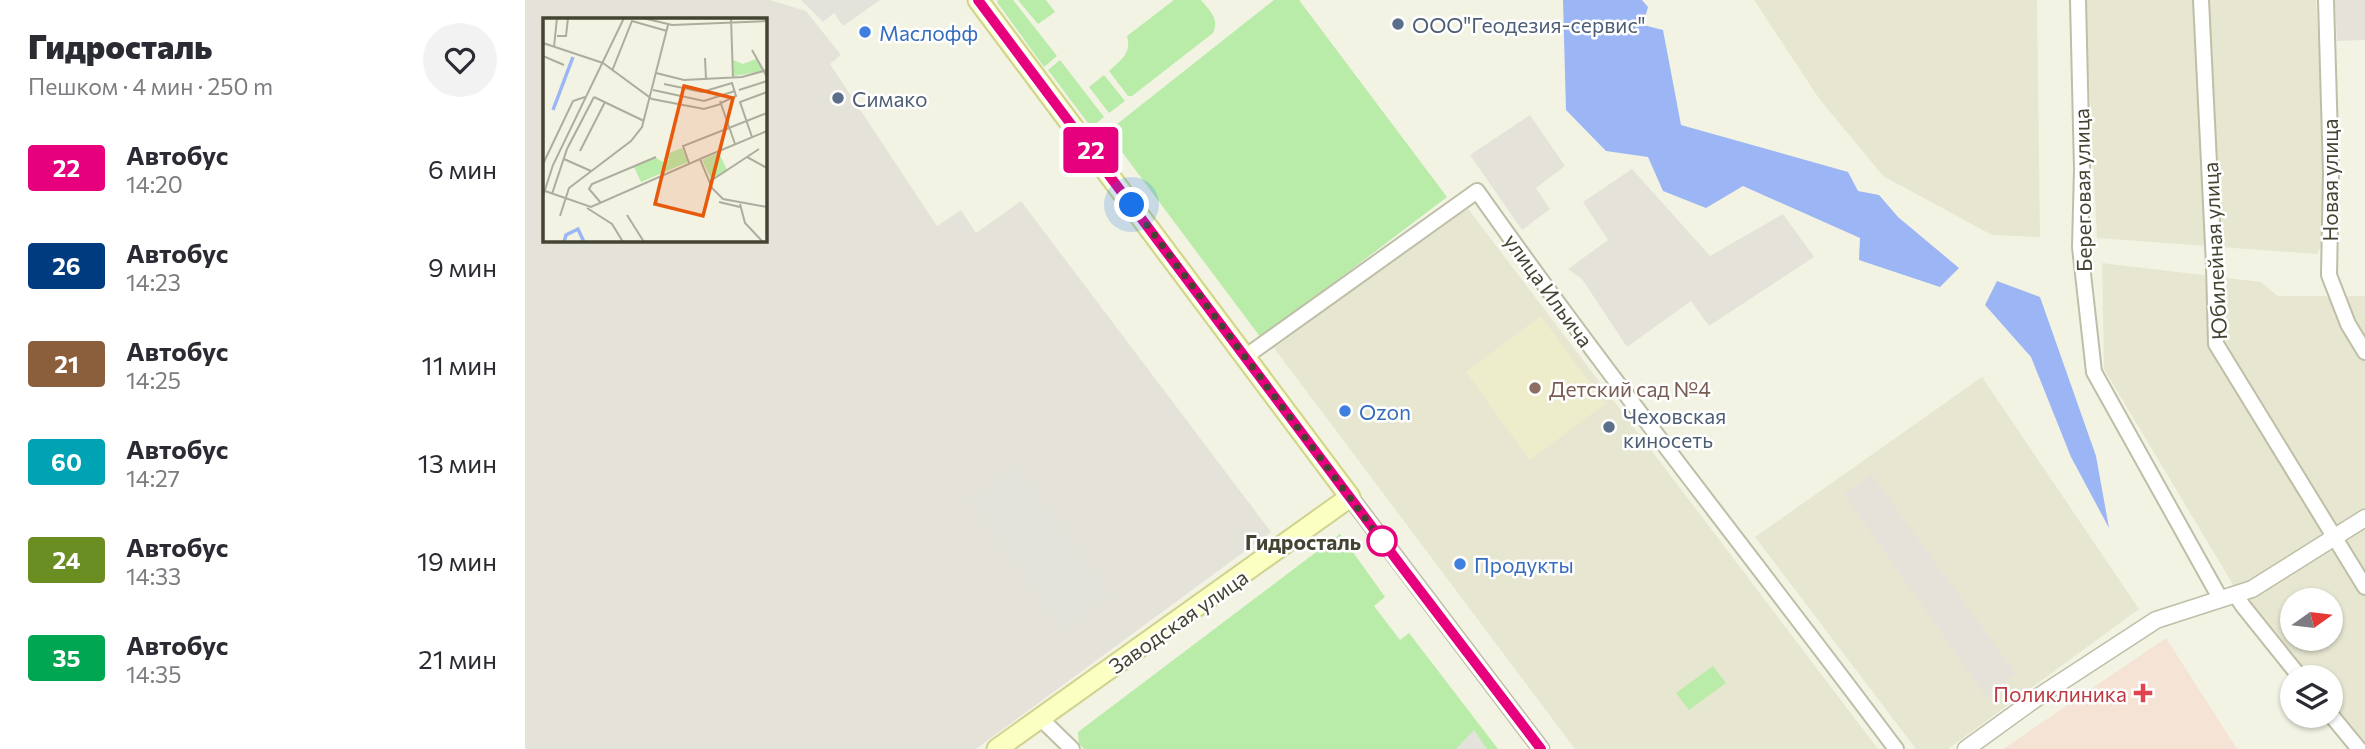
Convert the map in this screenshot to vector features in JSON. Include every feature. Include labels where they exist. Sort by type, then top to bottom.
[{"type":"main road","points":[[978,0],[1350,497]]},
{"type":"main road","name":"Заводская улица","points":[[997,749],[1350,497]]},
{"type":"street","name":"Береговая улица","points":[[2078,0],[2082,169],[2080,247],[2094,372],[2228,596],[2243,606],[2290,665]]},
{"type":"street","name":"Юбилейная улица","points":[[2201,0],[2216,344],[2365,587]]},
{"type":"street","name":"Новая улица","points":[[2326,0],[2330,173],[2329,275],[2349,324],[2365,352]]},
{"type":"street","name":"улица Ильича","points":[[1245,357],[1478,191],[1553,296],[1896,749]]},
{"type":"street","points":[[1350,497],[1541,749]]},
{"type":"street","points":[[1966,749],[2038,697],[2156,620],[2252,589],[2365,518]]},
{"type":"street","points":[[1040,718],[1072,749]]},
{"type":"street","points":[[2342,728],[2359,749]]},
{"type":"shaded area","points":[[525,0],[770,0],[806,11],[841,55],[830,64],[937,226],[961,210],[976,233],[1021,201],[1271,532],[976,749],[525,749]]},
{"type":"shaded area","points":[[801,0],[880,0],[843,26],[834,13],[823,22]]},
{"type":"shaded area","points":[[1754,0],[2037,0],[2040,237],[1992,235],[1883,176],[1818,97]]},
{"type":"shaded area","points":[[2085,0],[2316,0],[2322,105],[2324,240],[2317,254],[2097,238]]},
{"type":"shaded area","points":[[2335,0],[2365,0],[2365,40],[2337,41]]},
{"type":"shaded area","points":[[1530,115],[1565,166],[1536,188],[1550,209],[1522,230],[1470,155]]},
{"type":"shaded area","points":[[1632,169],[1710,256],[1783,214],[1814,257],[1709,326],[1691,301],[1627,347],[1582,279],[1568,269],[1608,240],[1583,202]]},
{"type":"shaded area","points":[[1466,206],[1878,749],[1575,749],[1274,348]]},
{"type":"shaded area","points":[[2102,263],[2261,282],[2278,296],[2365,296],[2365,749],[2343,726],[2343,665],[2294,665],[2283,651],[2343,651],[2343,588],[2280,588],[2280,647],[2235,588],[2104,369]]},
{"type":"shaded area","name":"Детский сад №4","points":[[1541,316],[1605,404],[1530,460],[1466,372]]},
{"type":"shaded area","points":[[1982,377],[2139,609],[1948,749],[1916,749],[1755,537]]},
{"type":"shaded area","points":[[1016,467],[1109,595],[1063,628],[971,500]]},
{"type":"shaded area","points":[[1872,475],[2016,674],[1987,698],[1844,494]]},
{"type":"shaded area","name":"Поликлиника","points":[[2166,638],[2237,749],[2003,749]]},
{"type":"shaded area","points":[[1474,730],[1487,749],[1456,749]]},
{"type":"green space","points":[[998,0],[1013,0],[1057,56],[1044,67]]},
{"type":"green space","points":[[1018,0],[1046,0],[1055,12],[1038,24]]},
{"type":"green space","points":[[1174,0],[1201,0],[1214,19],[1213,33],[1132,96],[1128,96],[1109,71],[1127,52],[1127,36]]},
{"type":"green space","points":[[1274,0],[1299,0],[1447,197],[1261,338],[1107,132]]},
{"type":"green space","points":[[1060,60],[1104,117],[1094,125],[1088,123],[1048,70]]},
{"type":"green space","points":[[1104,75],[1125,101],[1109,113],[1089,87]]},
{"type":"green space","name":"Гидросталь","points":[[1340,534],[1385,597],[1374,606],[1400,640],[1409,633],[1498,749],[1084,749],[1079,744],[1078,732]]},
{"type":"green space","points":[[1713,666],[1726,683],[1689,710],[1676,693]]},
{"type":"water","points":[[1563,0],[1642,0],[1648,7],[1643,25],[1663,30],[1681,125],[1848,172],[1858,191],[1879,195],[1898,217],[1959,268],[1940,287],[1859,260],[1860,238],[1743,186],[1706,208],[1663,191],[1648,157],[1606,151],[1566,110]]},
{"type":"water","points":[[1997,281],[2040,297],[2096,456],[2109,528],[2071,457],[2031,357],[1985,305]]},
{"type":"bus line","name":"22","points":[[978,0],[1541,749]]},
{"type":"place","name":"ООО\"Геодезия-сервис\"","points":[[1398,24]]},
{"type":"place","name":"Маслофф","points":[[865,32]]},
{"type":"place","name":"Симако","points":[[838,98]]},
{"type":"place","name":"Детский сад №4","points":[[1535,388]]},
{"type":"place","name":"Ozon","points":[[1345,411]]},
{"type":"place","name":"Чеховская киносеть","points":[[1609,427]]},
{"type":"place","name":"Гидросталь","points":[[1382,541]]},
{"type":"place","name":"Продукты","points":[[1460,564]]},
{"type":"place","name":"Поликлиника","points":[[2143,693]]},
{"type":"route","points":[[1132,205],[1382,541]]}]
